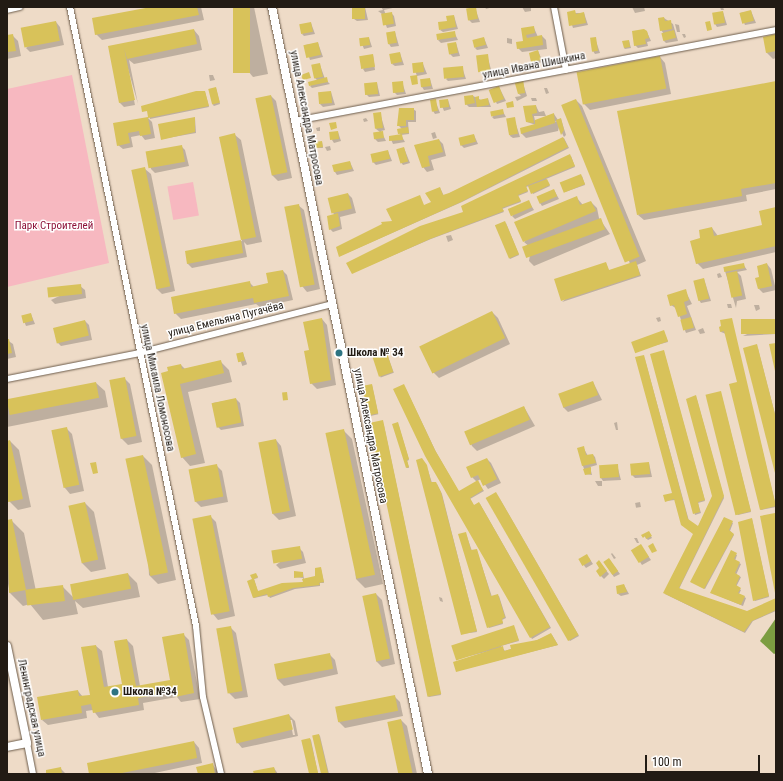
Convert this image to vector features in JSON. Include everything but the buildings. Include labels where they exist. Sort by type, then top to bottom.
[{"type":"street","points":[[7,10],[20,7]]},
{"type":"street","name":"улица Михаила Ломоносова","points":[[70,7],[139,352],[196,626],[203,697],[221,774]]},
{"type":"street","name":"улица Александра Матросова","points":[[272,7],[428,774]]},
{"type":"street","points":[[554,7],[566,70]]},
{"type":"street","name":"улица Ивана Шишкина","points":[[295,121],[776,30]]},
{"type":"street","name":"улица Емельяна Пугачёва","points":[[7,379],[139,352],[332,304]]},
{"type":"street","name":"Ленинградская улица","points":[[7,646],[33,774]]},
{"type":"street","points":[[7,747],[27,743]]},
{"type":"green space","name":"Парк Строителей","points":[[72,75],[109,263],[7,287],[7,89]]},
{"type":"green space","points":[[193,182],[199,215],[173,220],[167,187]]},
{"type":"shaded area","points":[[776,618],[776,653],[774,654],[760,641]]},
{"type":"place","name":"Школа № 34","points":[[339,353]]},
{"type":"place","name":"Школа №34","points":[[115,692]]}]
